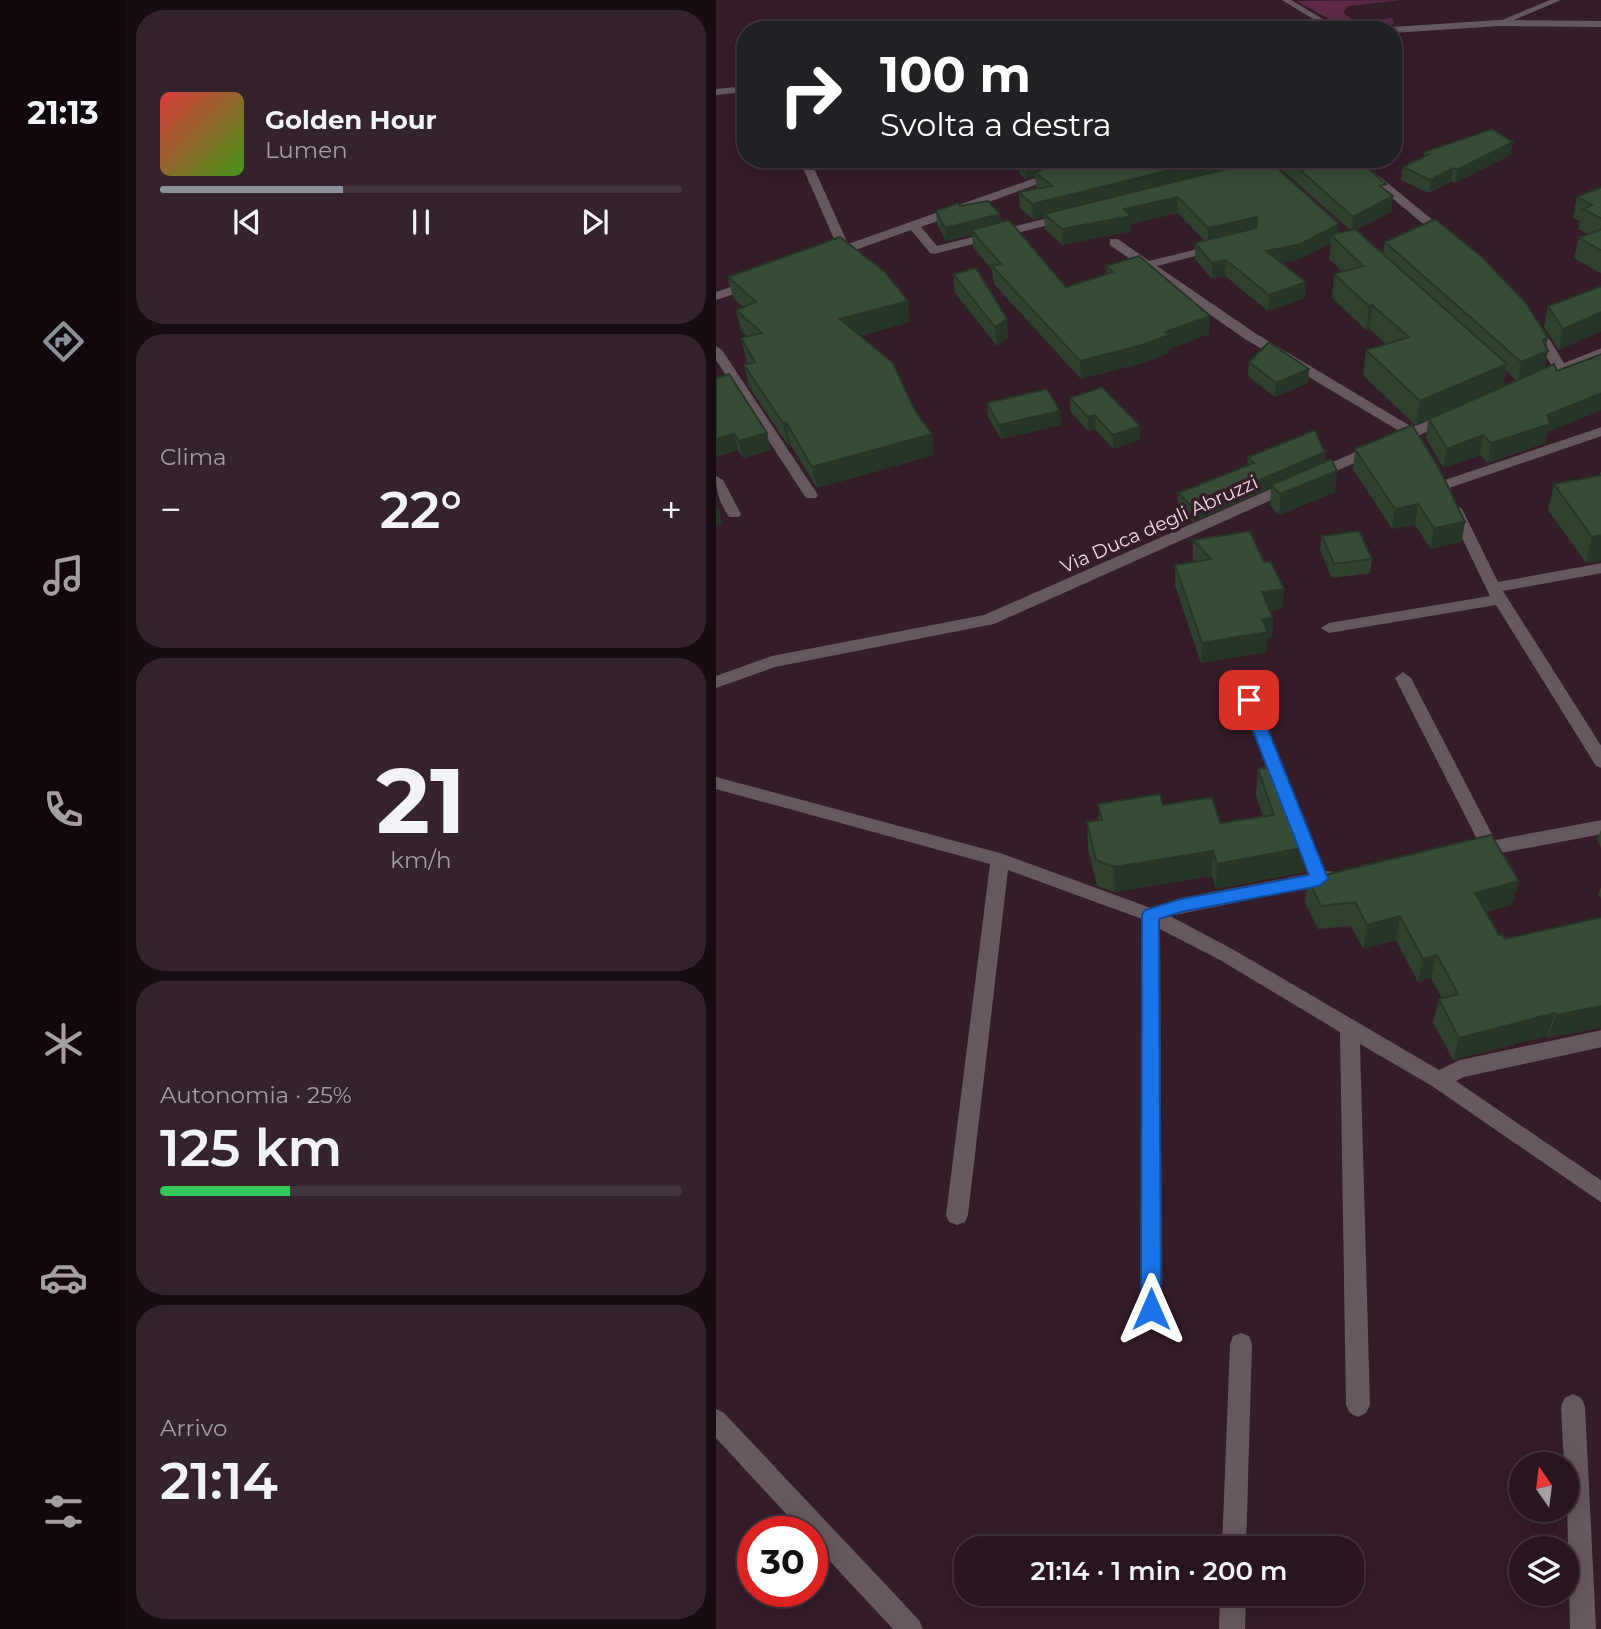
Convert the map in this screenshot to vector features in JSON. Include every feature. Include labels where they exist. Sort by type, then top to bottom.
[{"type":"street","points":[[1402,29],[1499,23],[1601,24]]},
{"type":"street","points":[[716,92],[737,90]]},
{"type":"street","points":[[809,168],[845,250]]},
{"type":"street","points":[[1058,168],[1062,173]]},
{"type":"street","points":[[819,260],[1076,168]]},
{"type":"street","points":[[1362,168],[1457,246]]},
{"type":"street","points":[[915,227],[934,250],[1081,214]]},
{"type":"street","points":[[1114,242],[1250,336],[1412,433],[1425,454]]},
{"type":"street","points":[[1147,265],[1225,244]]},
{"type":"street","points":[[716,296],[768,278]]},
{"type":"street","points":[[1529,318],[1560,368]]},
{"type":"street","points":[[716,350],[811,495]]},
{"type":"street","points":[[1526,383],[1601,352]]},
{"type":"street","name":"Via Duca degli Abruzzi","points":[[716,682],[772,662],[988,620],[1469,408]]},
{"type":"street","points":[[1601,431],[1440,480],[1496,594],[1601,762]]},
{"type":"street","points":[[716,481],[734,514]]},
{"type":"street","points":[[1329,628],[1496,594],[1601,568]]},
{"type":"street","points":[[1403,678],[1490,848]]},
{"type":"street","points":[[1249,700],[1319,879]]},
{"type":"street","points":[[716,783],[1000,860],[1151,915],[1227,955],[1439,1080],[1601,1194]]},
{"type":"street","points":[[1450,855],[1601,827]]},
{"type":"street","points":[[957,1215],[1000,860]]},
{"type":"street","points":[[1151,915],[1181,905],[1345,874]]},
{"type":"street","points":[[1151,915],[1151,1309]]},
{"type":"street","points":[[1350,1027],[1358,1405]]},
{"type":"street","points":[[1439,1080],[1460,1069],[1601,1038]]},
{"type":"street","points":[[1234,1536],[1241,1344]]},
{"type":"street","points":[[1574,1406],[1583,1629]]},
{"type":"street","points":[[716,1421],[910,1629]]},
{"type":"street","points":[[1232,1629],[1233,1606]]},
{"type":"lane","points":[[1286,0],[1322,21]]},
{"type":"lane","points":[[1499,23],[1557,0]]},
{"type":"shaded area","points":[[1401,0],[1348,6],[1343,13],[1355,21],[1332,21],[1297,1]]},
{"type":"shaded area","points":[[1392,18],[1393,21],[1366,21]]},
{"type":"building","points":[[1492,129],[1513,142],[1457,170],[1453,168],[1430,180],[1403,167],[1429,154],[1424,152]]},
{"type":"building","points":[[1019,168],[1037,168],[1025,172]]},
{"type":"building","points":[[1048,168],[1178,168],[1032,204],[1019,192],[1052,186],[1035,172]]},
{"type":"building","points":[[1231,168],[1277,168],[1339,224],[1301,244],[1266,251],[1306,282],[1269,295],[1226,260],[1212,263],[1195,243],[1256,228],[1257,217],[1208,228],[1178,197],[1124,209],[1131,216],[1062,229],[1044,214]]},
{"type":"building","points":[[1298,168],[1368,168],[1386,184],[1380,186],[1393,196],[1353,217]]},
{"type":"building","points":[[1602,187],[1602,219],[1583,209],[1592,205],[1577,197]]},
{"type":"building","points":[[988,201],[1000,214],[945,228],[936,211],[958,203],[960,206]]},
{"type":"building","points":[[1435,219],[1481,256],[1526,303],[1548,338],[1543,340],[1548,351],[1521,362],[1385,242]]},
{"type":"building","points":[[1009,220],[1066,287],[1113,272],[1106,266],[1139,256],[1210,316],[1165,332],[1169,335],[1142,345],[1080,361],[992,266],[1001,264],[971,230]]},
{"type":"building","points":[[1355,229],[1507,364],[1420,401],[1366,350],[1409,337],[1334,274],[1363,266],[1331,235]]},
{"type":"building","points":[[1602,229],[1602,251],[1579,238]]},
{"type":"building","points":[[840,237],[885,272],[908,301],[840,319],[893,363],[914,409],[932,434],[812,467],[786,422],[783,423],[744,365],[755,362],[741,338],[762,333],[736,310],[756,302],[728,277]]},
{"type":"building","points":[[976,268],[1007,319],[995,327],[953,274]]},
{"type":"building","points":[[1602,286],[1602,312],[1563,329],[1548,306]]},
{"type":"building","points":[[1269,342],[1309,369],[1276,383],[1249,362]]},
{"type":"building","points":[[1602,354],[1602,393],[1547,415],[1550,424],[1491,443],[1483,435],[1447,449],[1429,419],[1554,364],[1557,371]]},
{"type":"building","points":[[729,374],[767,433],[739,441],[734,434],[716,439],[716,378]]},
{"type":"building","points":[[1102,387],[1140,426],[1113,435],[1094,415],[1088,417],[1070,398]]},
{"type":"building","points":[[1047,389],[1060,411],[999,425],[987,403]]},
{"type":"building","points":[[1412,425],[1438,466],[1465,522],[1434,528],[1418,504],[1395,509],[1355,449]]},
{"type":"building","points":[[1315,430],[1325,452],[1194,508],[1178,493],[1254,463],[1248,457]]},
{"type":"building","points":[[1331,459],[1337,471],[1280,494],[1271,485]]},
{"type":"building","points":[[1602,475],[1602,535],[1592,537],[1554,484]]},
{"type":"building","points":[[1250,531],[1264,562],[1271,562],[1284,589],[1262,592],[1273,618],[1262,619],[1268,632],[1202,643],[1175,565],[1211,559],[1193,540]]},
{"type":"building","points":[[1359,531],[1372,559],[1334,564],[1322,536]]},
{"type":"building","points":[[1276,766],[1307,847],[1217,864],[1213,851],[1114,867],[1096,860],[1087,822],[1102,820],[1098,804],[1160,794],[1163,805],[1212,797],[1220,823],[1274,815],[1258,769]]},
{"type":"building","points":[[1491,835],[1519,881],[1475,893],[1499,935],[1502,934],[1505,939],[1602,917],[1602,1006],[1556,1015],[1555,1013],[1459,1038],[1439,999],[1458,994],[1437,955],[1423,959],[1400,916],[1367,925],[1355,902],[1321,906],[1308,879]]},
{"type":"route","points":[[1151,1309],[1151,915],[1181,905],[1319,879],[1249,700]]}]
